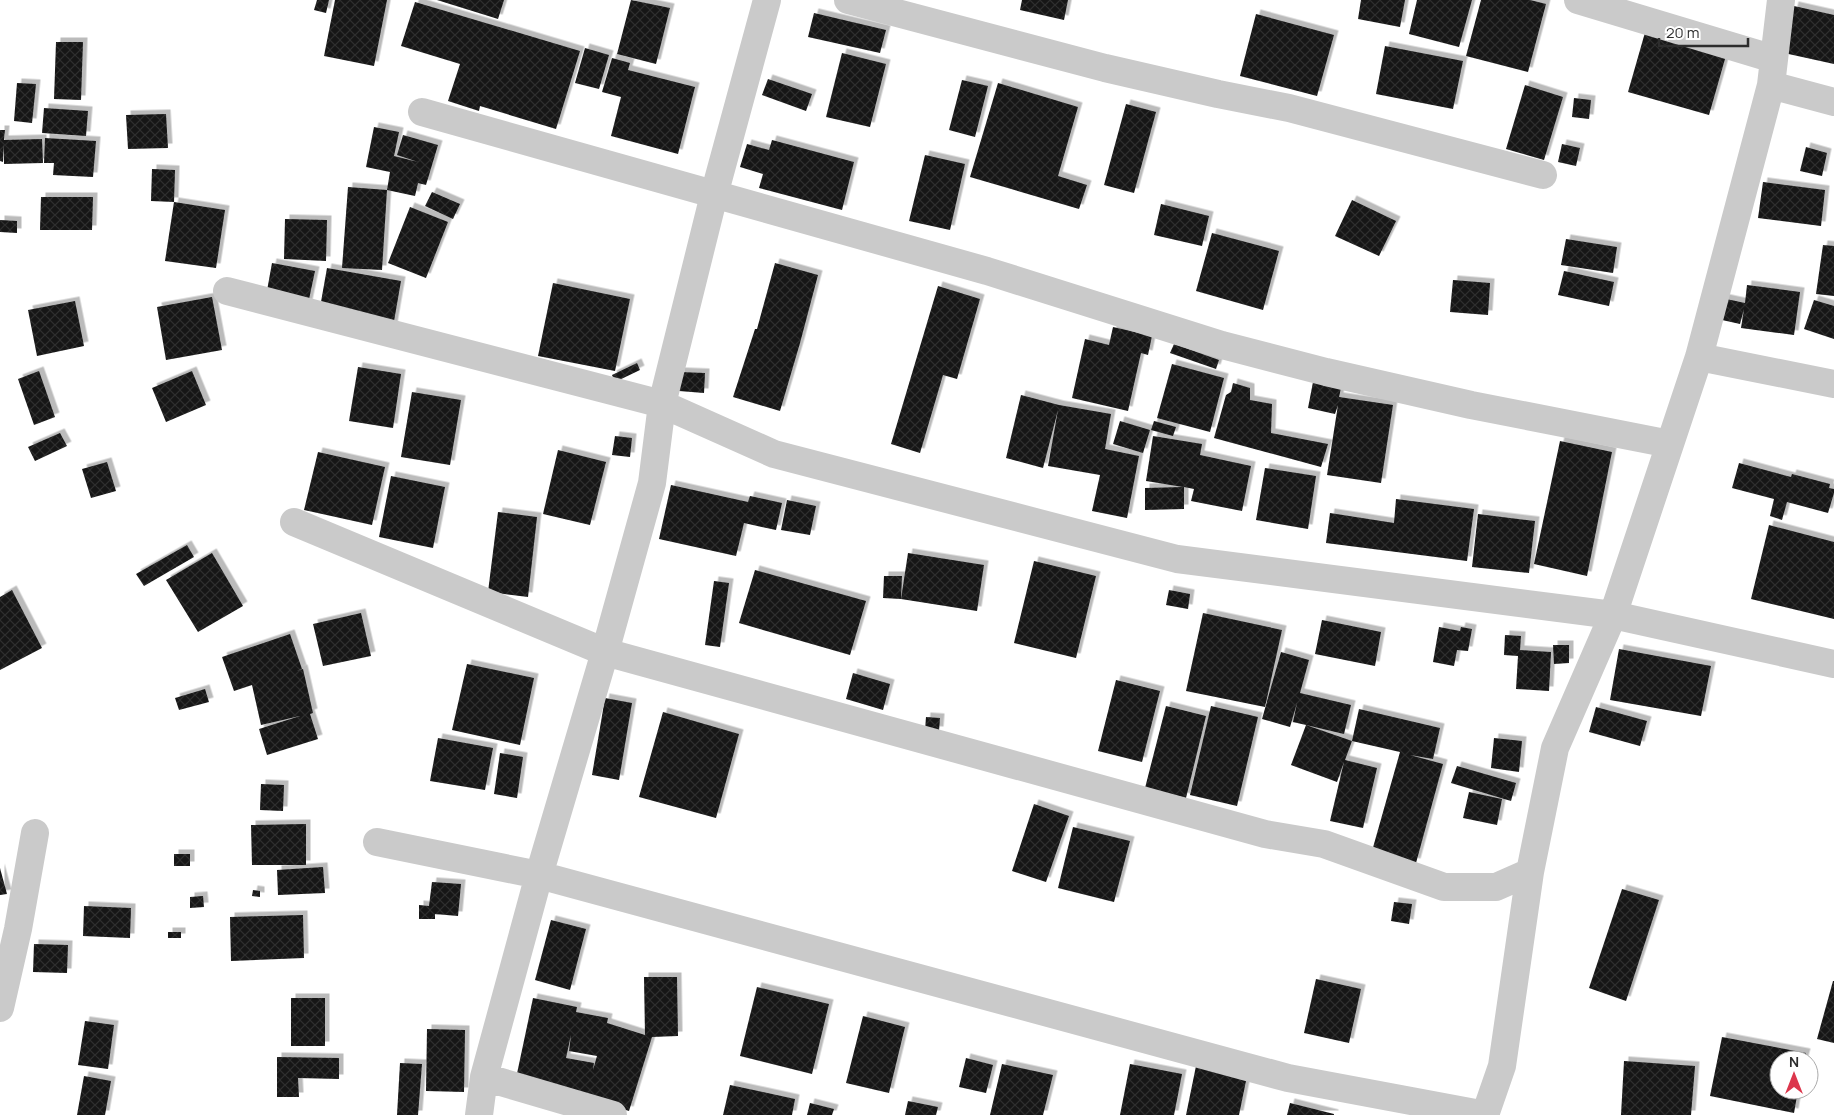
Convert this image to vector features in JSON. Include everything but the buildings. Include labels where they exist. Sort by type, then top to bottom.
[{"type":"street","points":[[479,1115],[484,1077],[539,875],[605,652],[652,483],[662,404],[714,195],[767,0]]},
{"type":"street","points":[[848,0],[1105,68],[1289,108],[1543,175]]},
{"type":"street","points":[[1578,0],[1772,72],[1834,102]]},
{"type":"street","points":[[377,842],[539,875],[1288,1078],[1485,1115],[1502,1066],[1530,872],[1555,748],[1613,615],[1699,357],[1772,72],[1781,0]]},
{"type":"street","points":[[422,112],[987,271],[1222,345],[1326,372],[1471,405],[1670,444]]},
{"type":"street","points":[[227,291],[662,404],[774,454],[1177,559],[1613,615],[1834,664]]},
{"type":"street","points":[[1699,357],[1834,384]]},
{"type":"street","points":[[294,522],[605,652],[1265,834],[1324,844],[1444,887],[1496,887],[1530,872]]},
{"type":"street","points":[[0,1008],[18,929],[34,833]]},
{"type":"street","points":[[484,1077],[613,1115]]}]
